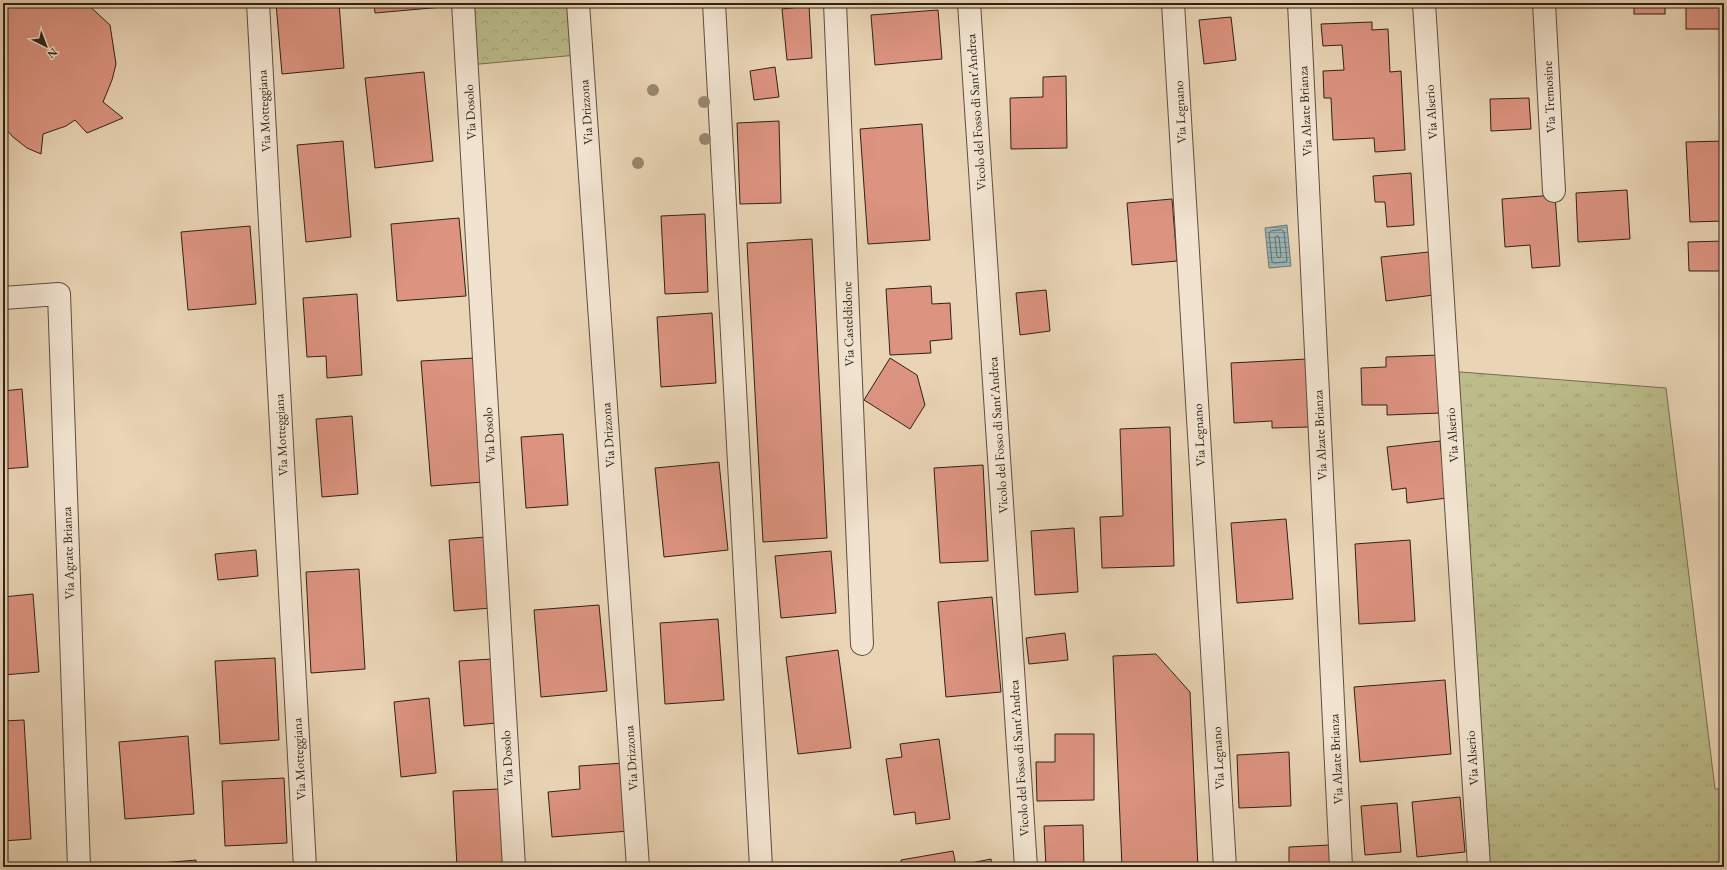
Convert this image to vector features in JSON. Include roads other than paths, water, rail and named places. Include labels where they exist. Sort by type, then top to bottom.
[{"type":"street","name":"Via Motteggiana","points":[[258,3],[305,867]]},
{"type":"street","name":"Via Dosolo","points":[[463,3],[514,867]]},
{"type":"street","name":"Via Drizzona","points":[[578,3],[638,867]]},
{"type":"street","points":[[714,3],[761,867]]},
{"type":"street","name":"Via Casteldidone","points":[[835,3],[862,644]]},
{"type":"street","name":"Vicolo del Fosso di Sant'Andrea","points":[[969,3],[1026,867]]},
{"type":"street","name":"Via Legnano","points":[[1173,3],[1225,867]]},
{"type":"street","name":"Via Alzate Brianza","points":[[1300,3],[1341,867]]},
{"type":"street","name":"Via Alserio","points":[[1424,3],[1479,867]]},
{"type":"street","name":"Via Tremosine","points":[[1544,3],[1554,191]]},
{"type":"street","name":"Via Agrate Brianza","points":[[3,298],[58,294],[79,867]]},
{"type":"water","points":[[1287,225],[1291,266],[1269,268],[1265,228]]}]
